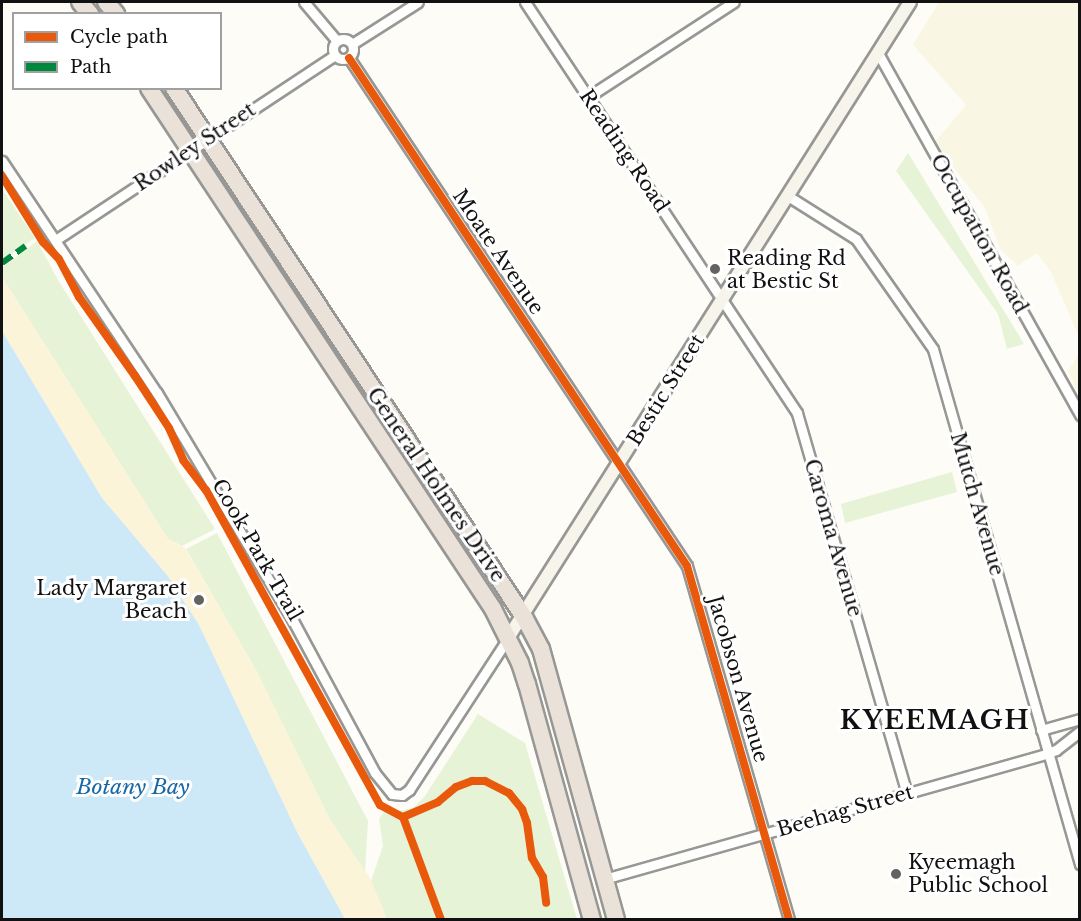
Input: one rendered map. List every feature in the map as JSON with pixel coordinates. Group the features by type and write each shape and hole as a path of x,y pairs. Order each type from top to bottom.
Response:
{"highway":[{"name":"General Holmes Drive","path":"150,90 486,598 508,639 527,684 592,920"},
{"name":"General Holmes Drive","path":"175,90 524,617 541,649 616,920"}],"main road":[{"name":"Bestic Street","path":"508,639 910,2"}],"street":[{"path":"304,2 337,41"},
{"path":"352,44 418,2"},
{"name":"Reading Road","path":"525,2 724,299"},
{"path":"588,97 734,2"},
{"path":"343,39 352,44 353,53 349,58 340,59 335,55 333,48 337,41 343,39"},
{"name":"Occupation Road","path":"878,53 1080,414"},
{"name":"Rowley Street","path":"57,240 335,55"},
{"name":"Moate Avenue","path":"349,58 620,464"},
{"path":"2,161 57,240"},
{"name":"Mutch Avenue","path":"788,196 856,239 933,350 1080,864"},
{"name":"Bestic Street","path":"57,240 157,393 225,504 291,617 375,773 392,794 402,795 409,790 508,639"},
{"name":"Caroma Avenue","path":"724,299 797,413 907,793"},
{"name":"Jacobson Avenue","path":"620,464 690,574 789,920"},
{"path":"1041,730 1080,719"},
{"name":"Beehag Street","path":"604,879 1048,753 1056,750 1080,731"}],"shaded area":[{"path":"939,2 1079,2 1079,337 1051,272 1037,253 1018,266 1000,249 985,208 934,143 966,105 913,45"},
{"path":"1079,353 1079,394 1068,372"}],"green space":[{"path":"908,153 1024,344 1007,349 998,314 896,171"},
{"path":"2,189 35,238 2,260"},
{"path":"37,241 58,280 215,529 182,546 168,539 2,277 2,268"},
{"path":"952,472 957,492 845,523 841,504"},
{"path":"217,533 368,821 365,872 330,820 257,672 186,549"},
{"path":"478,714 525,743 577,919 387,919 371,881 383,846 379,819 387,808 398,811 413,808 425,796"}],"sand":[{"name":"Lady Margaret Beach","path":"2,277 168,539 185,548 257,672 330,820 370,878 387,919 345,919 297,832 199,625 167,575 102,498 2,331"}],"water":[{"name":"Botany Bay","path":"2,331 102,498 167,575 199,625 297,832 345,919 2,919"}],"marked path":[{"path":"2,263 25,246"}],"cycle path":[{"path":"349,58 687,566 789,920"},
{"name":"Cook Park Trail","path":"2,176 43,242 59,259 79,297 169,428 183,460 206,490 380,805 403,817 441,920"},
{"path":"403,817 438,802 456,787 472,781 485,781 509,793 522,809 527,823 532,858 543,877 546,903"}],"place":[{"name":"Reading Rd at Bestic St","path":"715,269"},
{"name":"Lady Margaret Beach","path":"199,600"},
{"name":"Kyeemagh Public School","path":"896,874"}],"district":[{"name":"KYEEMAGH","path":"935,721"}]}
